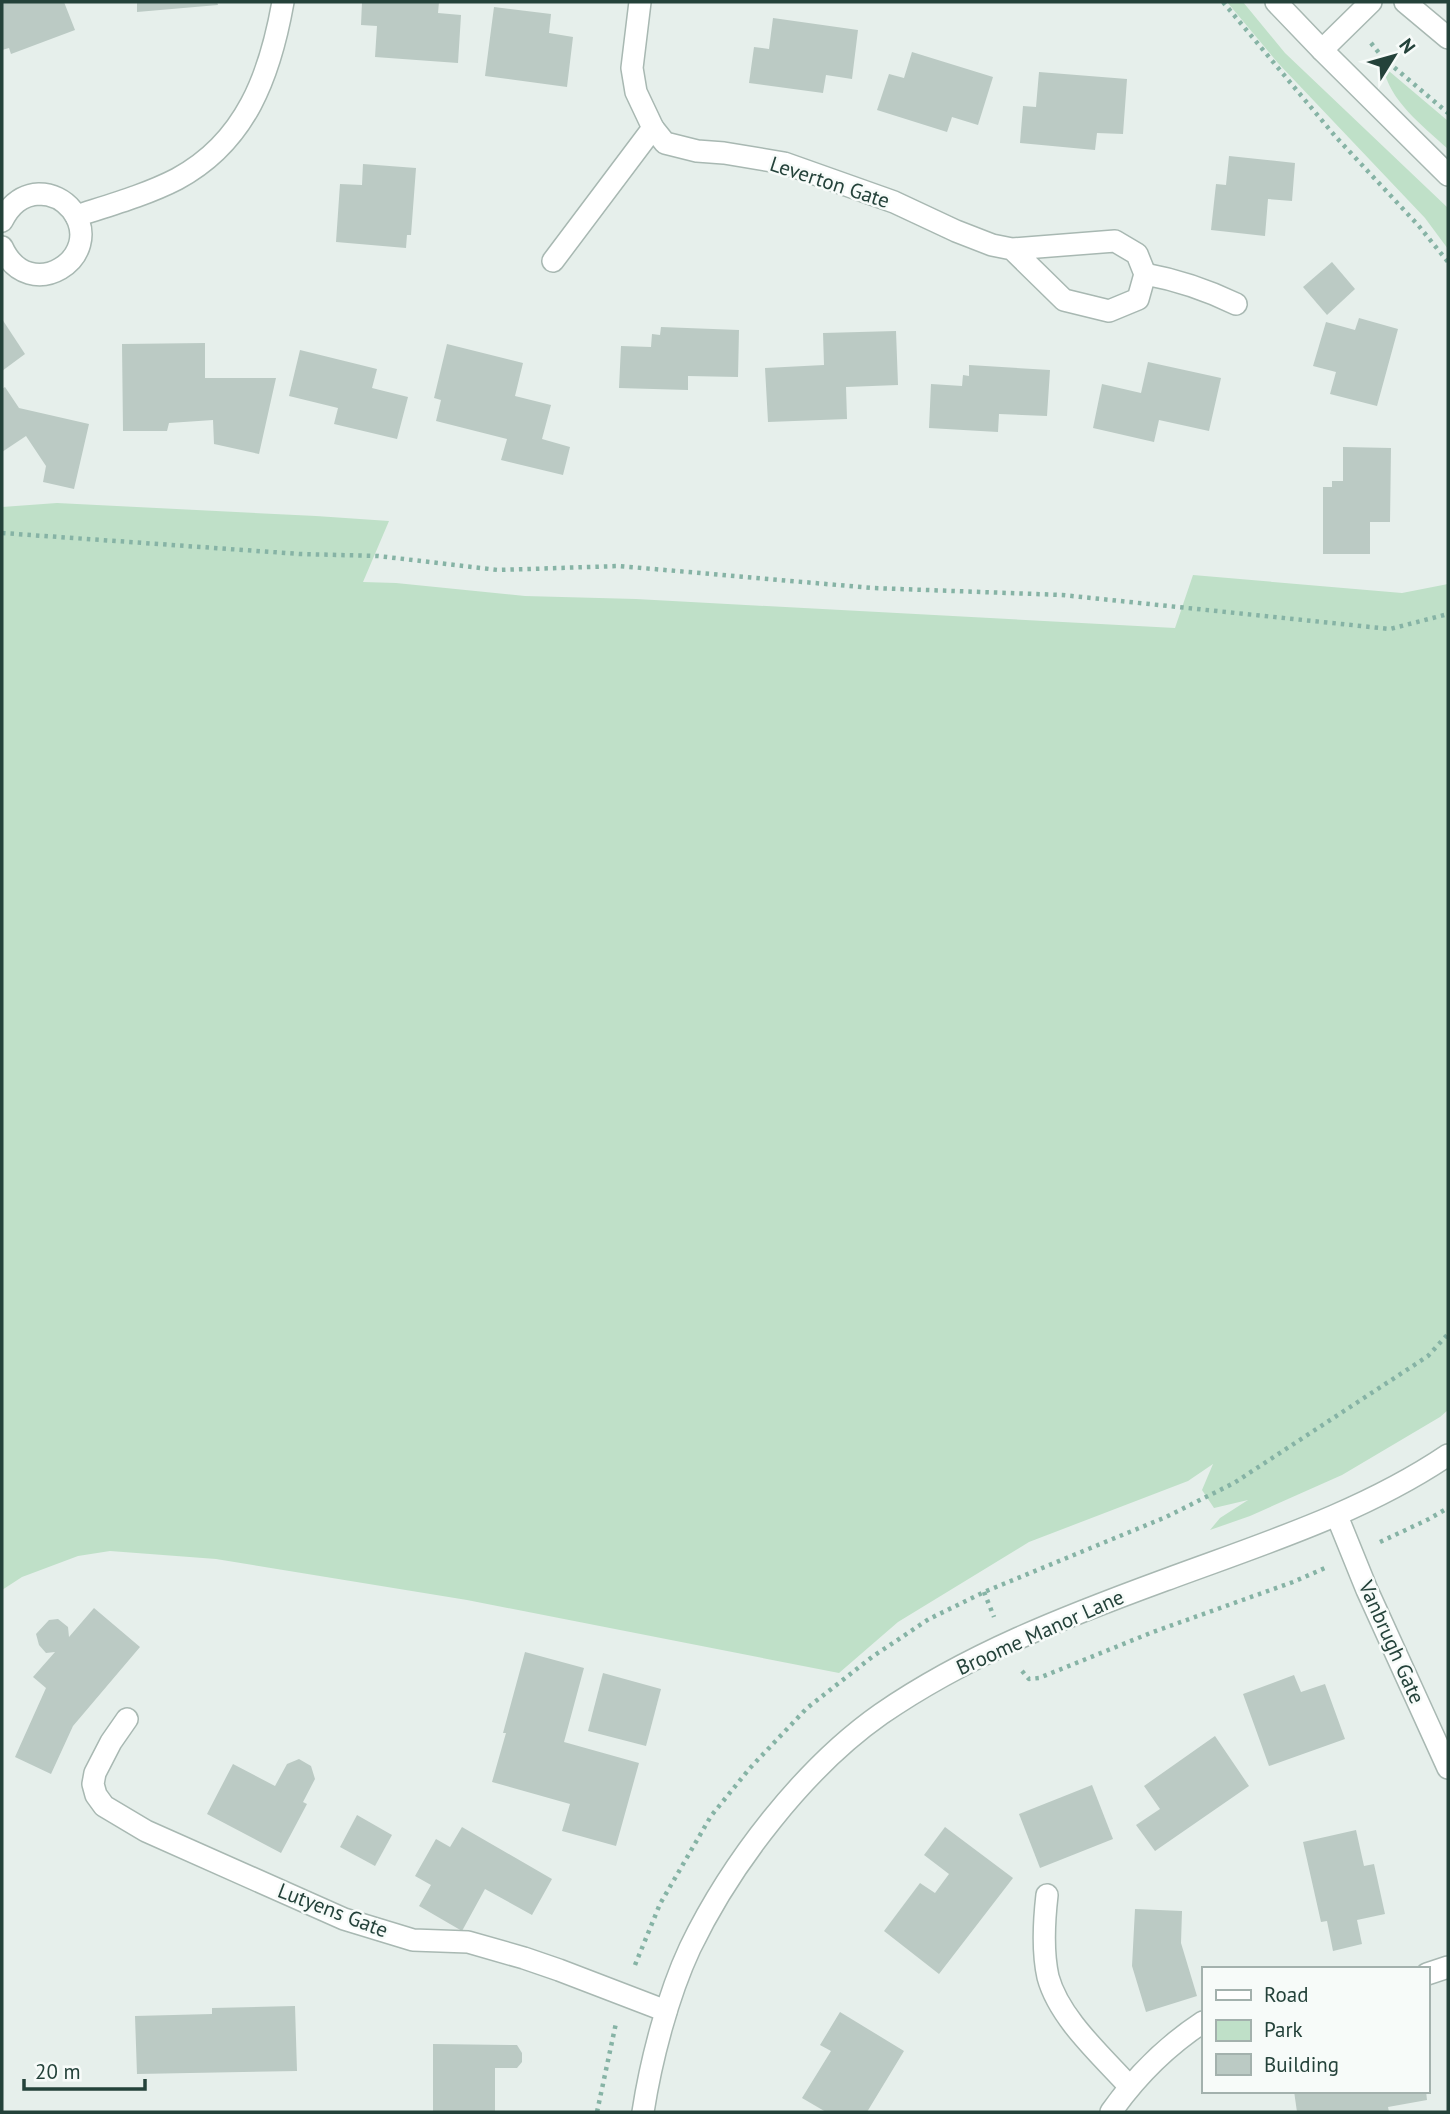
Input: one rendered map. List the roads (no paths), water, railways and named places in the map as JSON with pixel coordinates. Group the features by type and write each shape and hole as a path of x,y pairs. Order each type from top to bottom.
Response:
{"street":[{"path":"76,216 175,180 221,146 243,121 256,97 269,63 283,2"},
{"path":"553,261 653,128 636,92 632,68 640,2"},
{"path":"1276,2 1448,175"},
{"path":"1322,50 1371,2"},
{"path":"1405,2 1448,38"},
{"name":"Leverton Gate","path":"653,128 665,143 697,151 784,163 894,202 956,231 1012,249 1115,241 1137,254 1145,274 1138,299 1109,311 1064,300 1012,249"},
{"path":"2,221 7,210 18,200 43,194 56,197 68,205 80,228 76,254 56,272 44,275 30,274 18,269 8,260 2,247"},
{"path":"1145,274 1171,278 1208,290 1236,304"},
{"name":"Broome Manor Lane","path":"642,2112 666,2011 690,1949 722,1891 753,1845 826,1759 880,1715 937,1679 1004,1643 1108,1601 1337,1516 1389,1490 1448,1455"},
{"name":"Vanbrugh Gate","path":"1337,1516 1367,1590 1448,1768"},
{"name":"Lutyens Gate","path":"127,1719 100,1762 93,1784 96,1795 104,1806 146,1831 344,1919 413,1940 468,1942 559,1970 666,2011"},
{"path":"1047,1895 1043,1927 1048,1976 1056,1998 1077,2029 1129,2087"},
{"path":"1429,1973 1448,1967"},
{"path":"1111,2112 1158,2055 1202,2023"}]}
